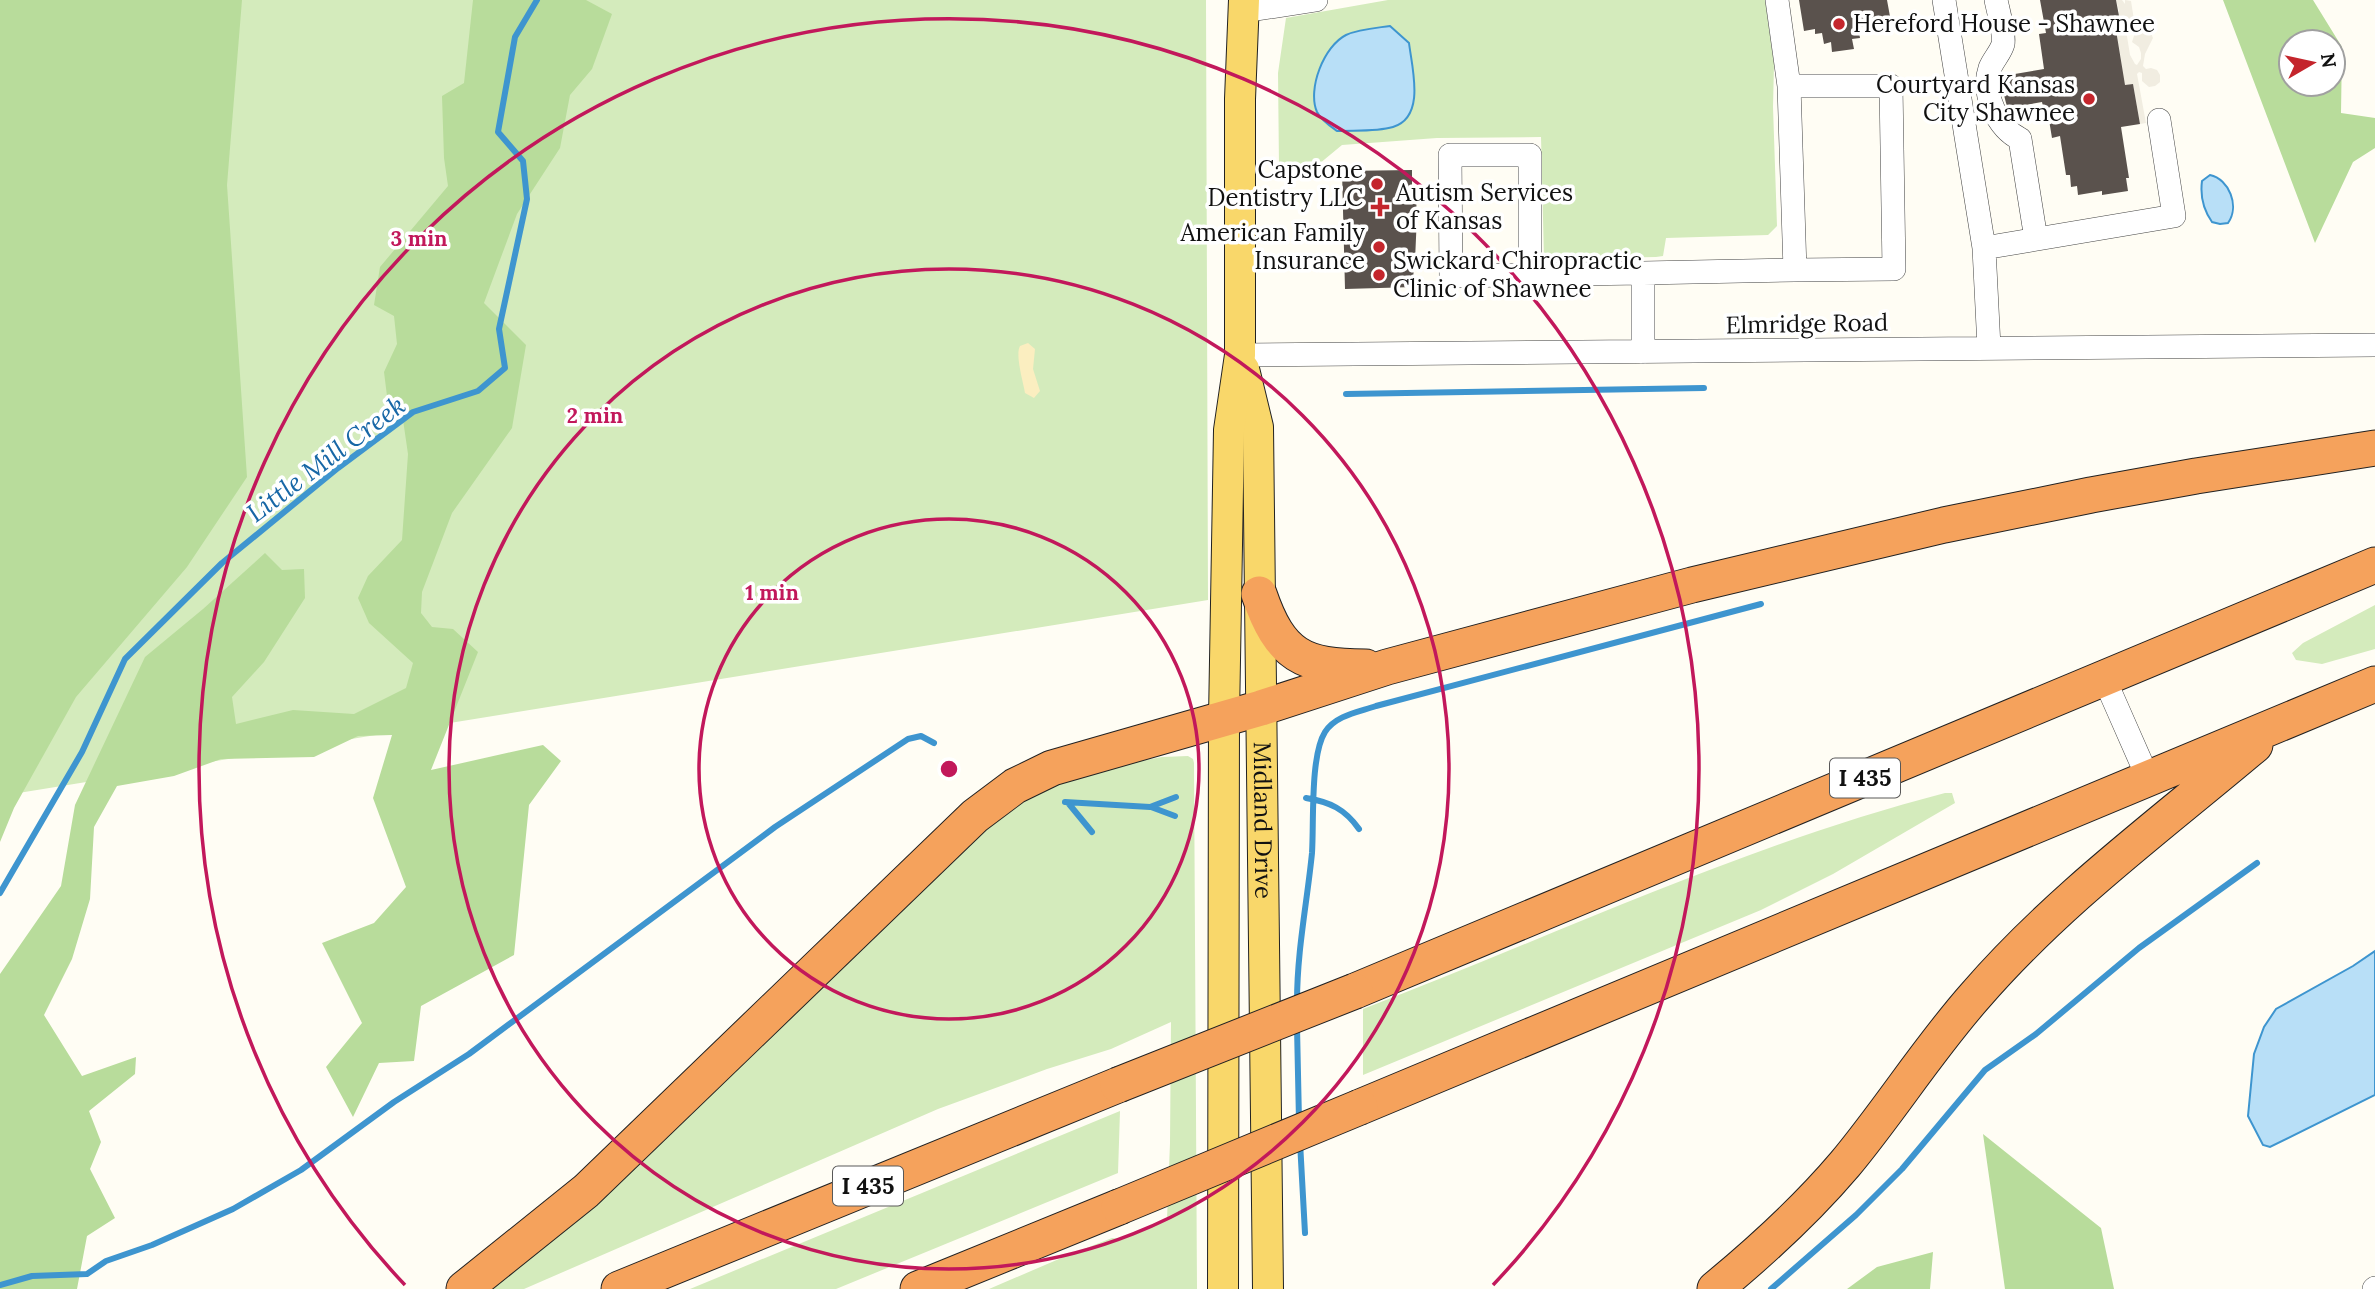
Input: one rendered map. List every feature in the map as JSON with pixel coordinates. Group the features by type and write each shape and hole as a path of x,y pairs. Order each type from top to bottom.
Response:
{"highway":[{"path":"464,1289 586,1191 975,816 1015,786 1052,768 1261,708 1387,667 1692,585 1944,526 2196,476 2375,448"},
{"name":"I 435","path":"619,1289 1355,991 2375,565"},
{"path":"1259,594 1280,639 1306,660 1333,667 1387,667"},
{"path":"918,1289 2375,684"},
{"path":"1715,1289 1767,1245 1845,1164 1973,998 2046,920 2281,723"}],"main road":[{"name":"Midland Drive","path":"1223,1289 1224,718 1228,430 1240,355 1240,99 1244,6"},
{"name":"Midland Drive","path":"1240,355 1258,427 1268,1289"}],"street":[{"path":"1244,6 1316,0"},
{"path":"1777,0 1790,86 1796,270"},
{"path":"1944,0 1984,248 1989,347"},
{"path":"1996,0 2003,43 1989,72 1989,89 1998,120 2011,135 2020,139 2036,239"},
{"path":"1530,274 1530,155 1450,155 1451,276 1894,269 1891,86 1790,86"},
{"path":"1984,248 2174,216 2159,120"},
{"path":"1643,273 1643,352"},
{"name":"Elmridge Road","path":"1240,355 2375,345"},
{"path":"2104,678 2148,778"}],"green space":[{"path":"0,0 1206,0 1208,600 0,796"},
{"path":"0,0 242,0 227,185 247,477 187,567 76,697 14,808 0,842"},
{"path":"473,0 586,0 612,14 592,69 570,95 560,148 517,214 484,303 526,345 512,428 452,513 422,592 421,613 432,627 453,629 478,652 431,770 543,745 561,761 529,805 514,955 421,1006 414,1061 379,1063 353,1117 326,1067 362,1023 322,943 374,923 406,887 373,798 392,735 358,736 314,757 221,759 174,776 117,786 94,827 90,899 72,959 44,1015 82,1076 136,1057 135,1074 89,1111 101,1142 90,1169 115,1218 87,1236 77,1289 0,1289 0,974 61,886 75,805 145,657 265,553 282,570 304,569 305,598 264,662 232,697 236,724 293,710 354,714 406,688 413,663 369,623 358,598 368,576 402,540 408,454 402,413 387,396 384,372 397,344 394,316 374,305 380,267 448,186 444,158 442,96 464,83"},
{"path":"1388,0 1765,0 1774,64 1777,226 1768,235 1666,238 1663,256 1656,257 1544,259 1541,137 1437,138 1342,145 1319,164 1307,168 1279,167 1278,73 1286,18"},
{"path":"2223,0 2313,0 2330,28 2277,28 2277,98 2341,98 2341,113 2375,118 2375,148 2353,162 2315,243"},
{"path":"2375,605 2375,649 2322,664 2296,660 2292,653 2303,643"},
{"path":"1188,756 1194,763 1197,1289 989,1289 1066,1256 1112,1238 1121,1239 1167,1219 1171,1022 1111,1049 938,1109 524,1289 483,1289 996,819 1050,784 1119,765 1162,757"},
{"path":"1952,793 1955,803 1833,874 1761,910 1363,1075 1363,1009 1723,865 1870,814"},
{"path":"1120,1111 1118,1173 836,1289 690,1289"},
{"path":"1983,1134 2101,1228 2114,1289 2005,1289"},
{"path":"1933,1252 1930,1289 1847,1289 1877,1267"}],"sand":[{"path":"1028,343 1035,349 1033,369 1040,391 1034,398 1025,393 1019,362 1020,346"}],"shaded area":[{"path":"2116,0 2122,0 2125,4 2125,0 2131,1 2134,20 2150,31 2153,38 2145,54 2143,66 2157,70 2160,82 2149,87 2142,81 2142,73 2137,74 2146,123 2140,124 2133,84 2122,86 2115,24 2119,11","holes":["2126,19 2136,30 2132,42 2139,47 2141,53 2137,65 2130,55"]}],"water":[{"path":"1390,26 1409,43 1414,78 1410,113 1403,122 1386,129 1337,131 1321,118 1314,103 1316,80 1325,58 1331,48 1346,35"},
{"path":"2210,175 2223,182 2231,194 2233,209 2228,223 2212,222 2204,207 2202,181"},
{"path":"2375,951 2375,1095 2270,1147 2263,1145 2248,1116 2254,1054 2264,1027 2276,1009"}],"building":[{"name":"Hereford House - Shawnee","path":"1799,0 1887,0 1891,22 1858,27 1860,38 1852,39 1854,49 1832,52 1831,42 1824,44 1822,33 1815,34 1815,29 1804,31"},
{"name":"Courtyard Kansas City Shawnee","path":"2040,0 2116,0 2119,16 2115,24 2125,85 2133,84 2140,124 2121,127 2129,178 2126,178 2128,191 2078,195 2077,186 2071,187 2070,175 2066,175 2060,136 2052,138 2042,102 2008,108 2002,87 2003,76 2044,69 2039,34 2046,33"},
{"path":"1412,170 1412,198 1416,198 1417,215 1414,287 1345,289 1342,171"}],"waterway":[{"name":"Little Mill Creek","path":"0,893 82,752 125,659 222,563 338,468 413,412 478,391 505,368 499,329 527,199 523,161 498,132 515,37 537,0"},
{"path":"1346,394 1704,388"},
{"path":"1297,1002 1300,946 1312,853 1315,773 1320,743 1330,726 1348,715 1376,706 1761,604"},
{"path":"0,1285 32,1276 87,1274 106,1261 152,1245 233,1209 301,1170 394,1102 469,1054 775,827 908,739 921,736 934,743"},
{"path":"1065,802 1150,807 1176,797"},
{"path":"1306,798 1336,808 1348,816 1359,829"},
{"path":"1069,804 1092,832"},
{"path":"1151,807 1175,816"},
{"path":"1771,1289 1856,1215 1902,1169 1985,1070 2036,1034 2139,948 2257,863"},
{"path":"1297,1027 1299,1121"},
{"path":"1300,1142 1305,1233"}],"place":[{"name":"Hereford House - Shawnee","path":"1839,24"},
{"name":"Courtyard Kansas City Shawnee","path":"2089,99"},
{"name":"Capstone Dentistry LLC","path":"1377,184"},
{"name":"Autism Services of Kansas","path":"1380,207"},
{"name":"American Family Insurance","path":"1379,247"},
{"name":"Swickard Chiropractic Clinic of Shawnee","path":"1379,275"}]}
